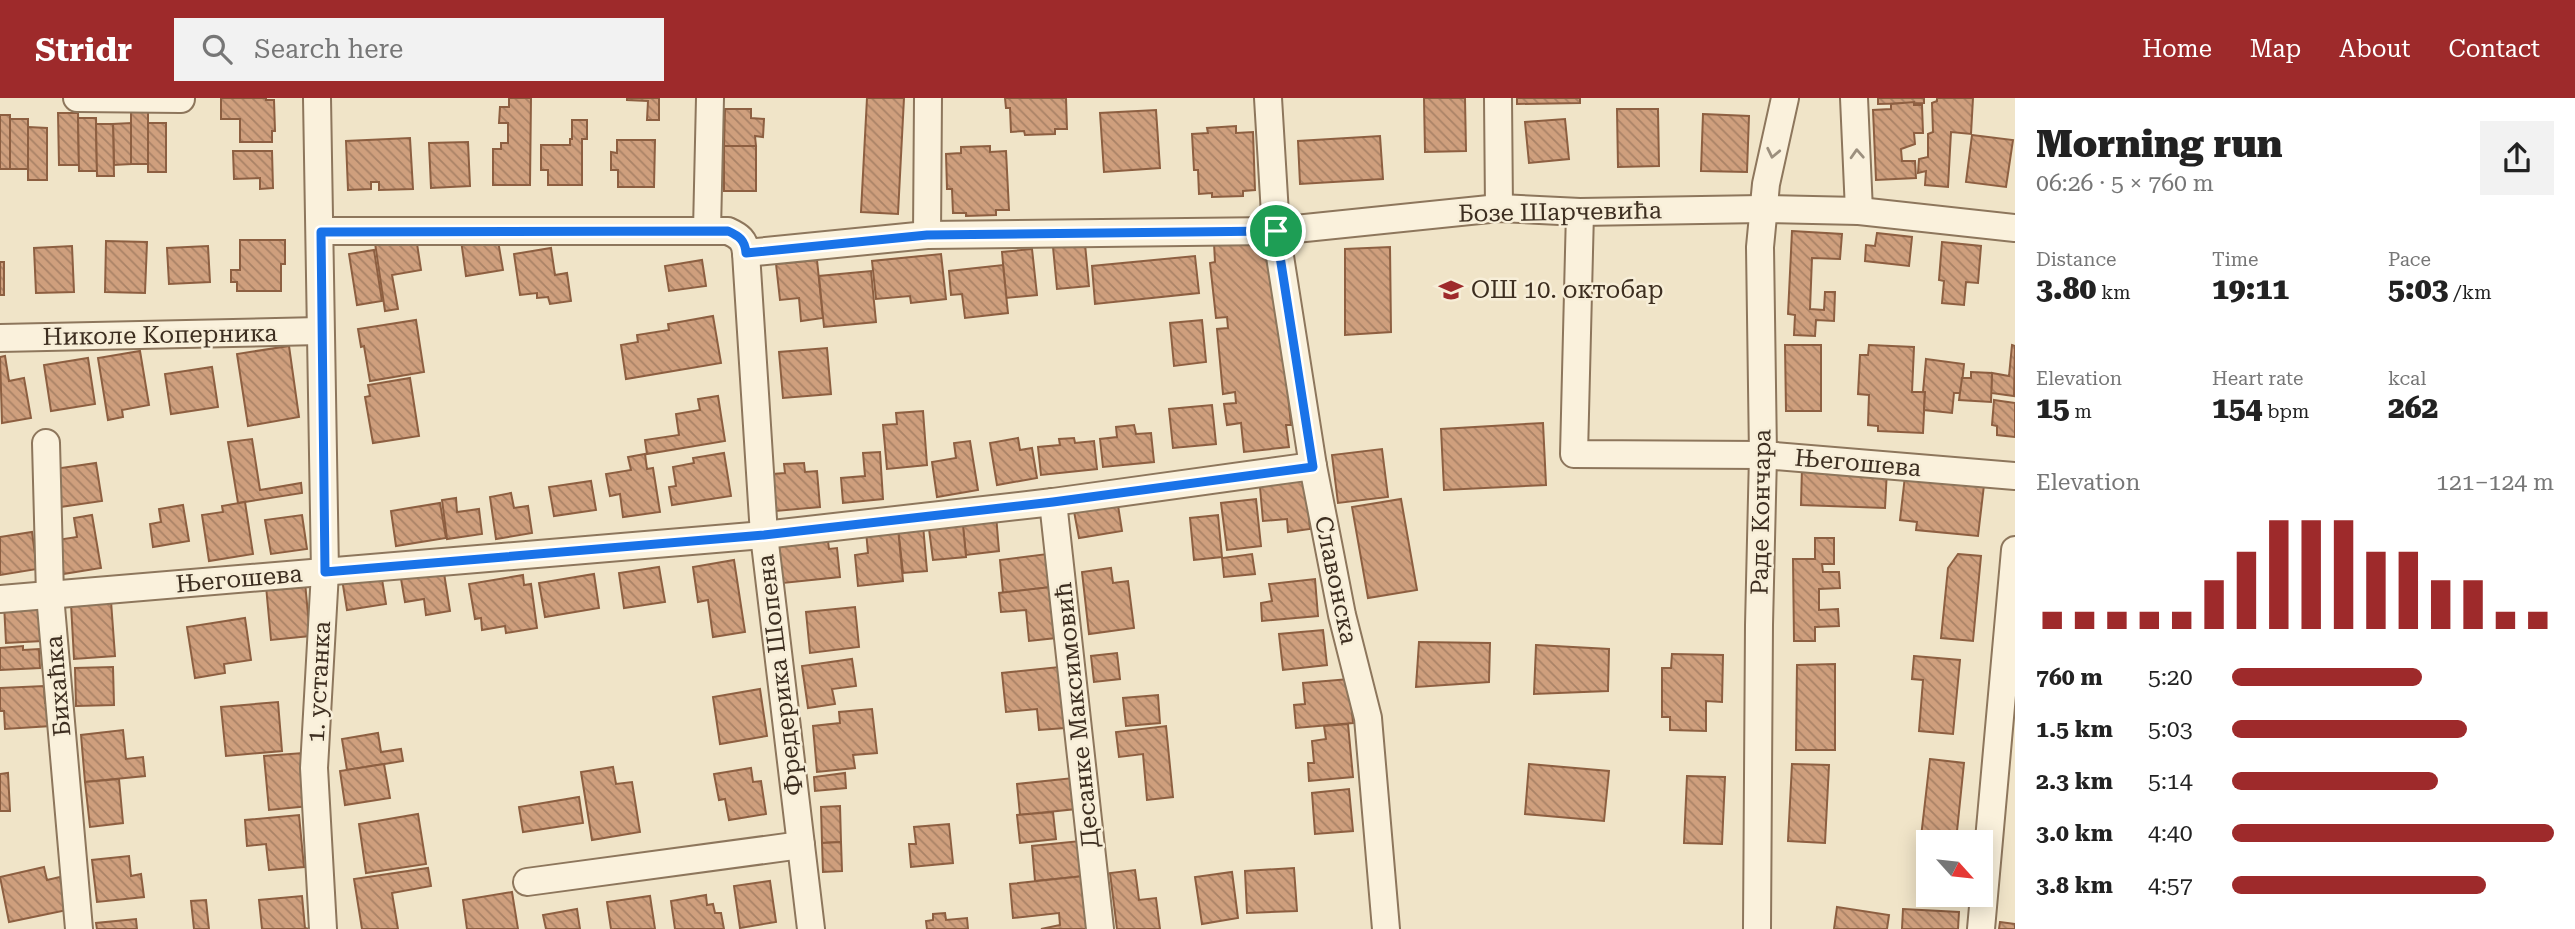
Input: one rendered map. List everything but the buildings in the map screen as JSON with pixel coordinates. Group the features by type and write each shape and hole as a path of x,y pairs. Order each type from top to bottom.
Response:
{"street":[{"path":"77,98 181,99"},
{"name":"1. устанка","path":"317,98 325,572 314,768 323,929"},
{"path":"707,230 710,98"},
{"path":"927,235 928,98"},
{"name":"Славонска","path":"1268,98 1276,231 1313,467 1342,615 1368,718 1386,929"},
{"path":"1498,98 1499,208"},
{"name":"Раде Кончара","path":"1757,929 1763,455 1760,247 1762,209 1785,98"},
{"path":"1854,98 1859,211"},
{"name":"Бозе Шарчевића","path":"746,253 927,235 1276,231 1499,208 1580,212 1762,209 1859,211 2015,228"},
{"name":"Његошева","path":"1580,212 1574,454 1763,455 2015,476"},
{"path":"321,232 728,231 740,236 746,246 746,253"},
{"name":"Фредерика Шопена","path":"746,253 764,535 811,929"},
{"name":"Николе Коперника","path":"0,338 320,331"},
{"name":"Бихаћка","path":"46,443 50,595 79,929"},
{"name":"Његошева","path":"0,599 764,535 1053,502 1313,467"},
{"name":"Десанке Максимовић","path":"1053,502 1100,929"},
{"path":"1981,929 2015,550"},
{"path":"527,882 801,845"}],"place":[{"name":"ОШ 10. октобар","path":"1451,290"}],"route":[{"path":"728,231 740,236 746,246 746,253 927,235 1276,231 1313,467 1053,502 764,535 325,572 320,331 321,232 728,231"}]}
